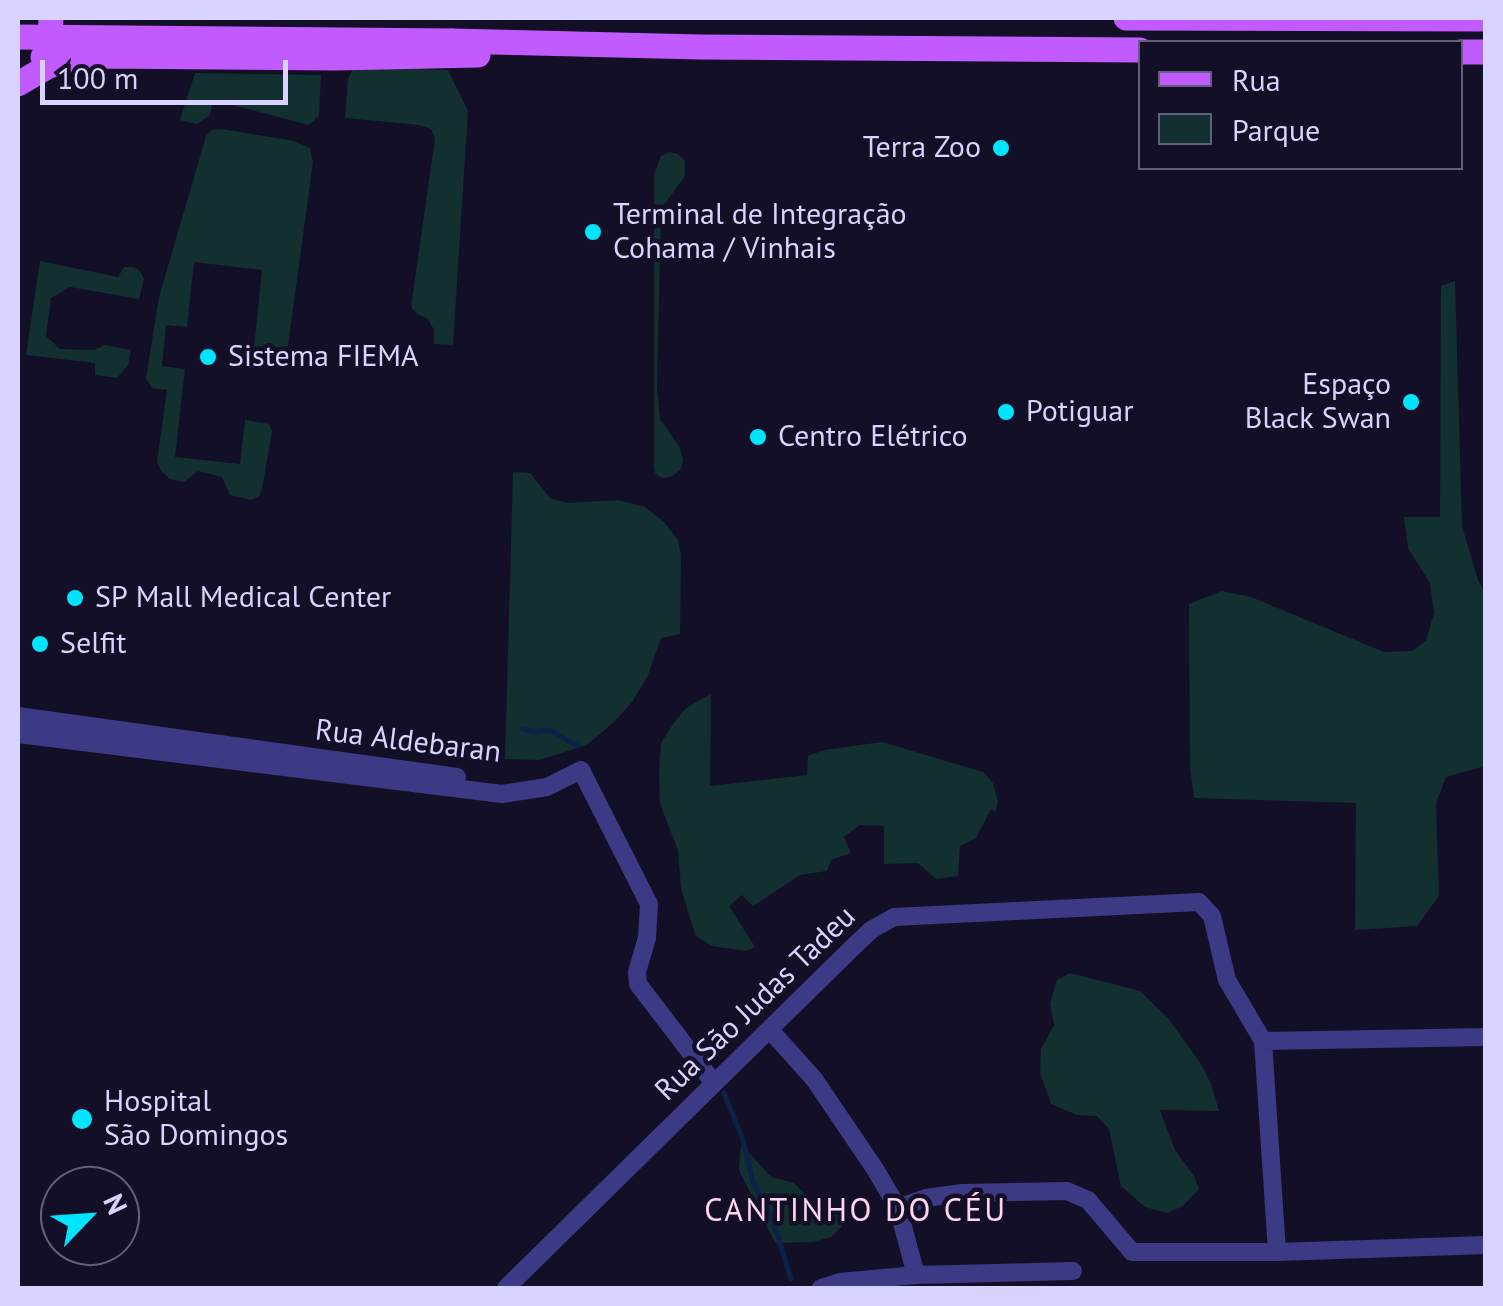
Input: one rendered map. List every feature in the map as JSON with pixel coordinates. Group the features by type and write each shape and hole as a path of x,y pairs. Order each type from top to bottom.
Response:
{"main road":[{"path":"21,84 42,61 50,42 51,18"},
{"path":"1126,18 1486,19"},
{"path":"18,37 1138,50"},
{"path":"21,84 72,59 104,56 439,57 597,44"}],"street":[{"name":"Rua Aldebaran","path":"18,716 501,783 535,781 581,770"},
{"name":"Rua Aldebaran","path":"18,734 502,794 547,787 581,770"},
{"path":"581,770 649,904 647,938 636,972 638,984 713,1082"},
{"name":"Rua São Judas Tadeu","path":"506,1288 860,940 894,917 1199,902 1212,916 1227,980 1263,1041"},
{"path":"770,1030 814,1079 898,1208 916,1275"},
{"path":"1277,1252 1263,1041 1486,1037"},
{"path":"898,1208 926,1198 962,1193 1068,1191 1088,1200 1132,1252 1486,1245"},
{"path":"821,1288 840,1282 916,1275 1074,1272"}],"green space":[{"path":"354,67 448,70 468,111 453,345 434,344 434,330 428,319 411,307 435,138 431,129 419,125 345,118 348,79"},
{"path":"195,73 321,75 319,116 309,125 213,100 210,115 197,124 180,120"},
{"path":"221,129 294,141 310,148 313,162 287,353 254,348 262,270 194,262 187,327 166,325 162,366 185,369 175,457 240,464 245,420 269,424 272,431 262,489 251,500 230,495 222,477 198,471 184,482 170,479 161,471 157,462 167,390 152,388 146,378 159,297 206,136"},
{"path":"670,152 685,161 685,176 661,209 657,387 660,419 679,446 683,459 681,469 662,478 654,467 654,174 661,156"},
{"path":"40,261 118,277 124,267 140,271 144,279 139,299 70,287 51,298 46,336 60,349 94,350 105,345 131,350 128,365 117,378 95,375 95,363 26,355"},
{"path":"1455,281 1462,526 1485,593 1485,766 1446,777 1436,803 1439,896 1417,926 1355,930 1356,803 1194,798 1190,766 1189,604 1222,591 1251,597 1384,652 1412,651 1426,641 1434,613 1430,583 1408,548 1404,517 1440,517 1441,286"},
{"path":"513,472 530,473 550,498 567,503 618,500 645,507 678,540 681,555 680,634 661,638 648,675 615,721 587,745 539,760 505,759"},
{"path":"711,694 710,786 807,775 808,756 882,742 983,772 993,783 998,802 995,813 991,809 976,838 960,846 958,876 936,879 918,863 884,864 884,826 860,825 844,837 851,853 831,860 827,871 800,875 753,906 742,895 729,906 755,947 746,951 712,946 696,936 688,912 681,888 678,850 660,804 659,771 661,743 673,724 686,708"},
{"path":"1070,973 1140,991 1168,1018 1211,1084 1219,1111 1160,1110 1175,1150 1199,1189 1183,1206 1167,1213 1145,1207 1121,1186 1109,1129 1097,1116 1077,1115 1051,1104 1040,1073 1041,1049 1054,1025 1050,1003 1057,980"},
{"path":"741,1144 771,1177 794,1183 810,1199 836,1212 842,1226 831,1237 813,1242 775,1243 739,1170"}],"waterway":[{"path":"523,729 549,730 578,746"},
{"path":"724,1093 742,1137 753,1182 772,1217 791,1279"}],"place":[{"name":"Terra Zoo","path":"1001,148"},
{"name":"Terminal de Integração Cohama / Vinhais","path":"593,232"},
{"name":"Sistema FIEMA","path":"208,357"},
{"name":"Espaço Black Swan","path":"1411,402"},
{"name":"Potiguar","path":"1006,412"},
{"name":"Centro Elétrico","path":"758,437"},
{"name":"SP Mall Medical Center","path":"75,598"},
{"name":"Selfit","path":"40,644"},
{"name":"Hospital São Domingos","path":"82,1119"}],"district":[{"name":"CANTINHO DO CÉU","path":"856,1212"}]}
